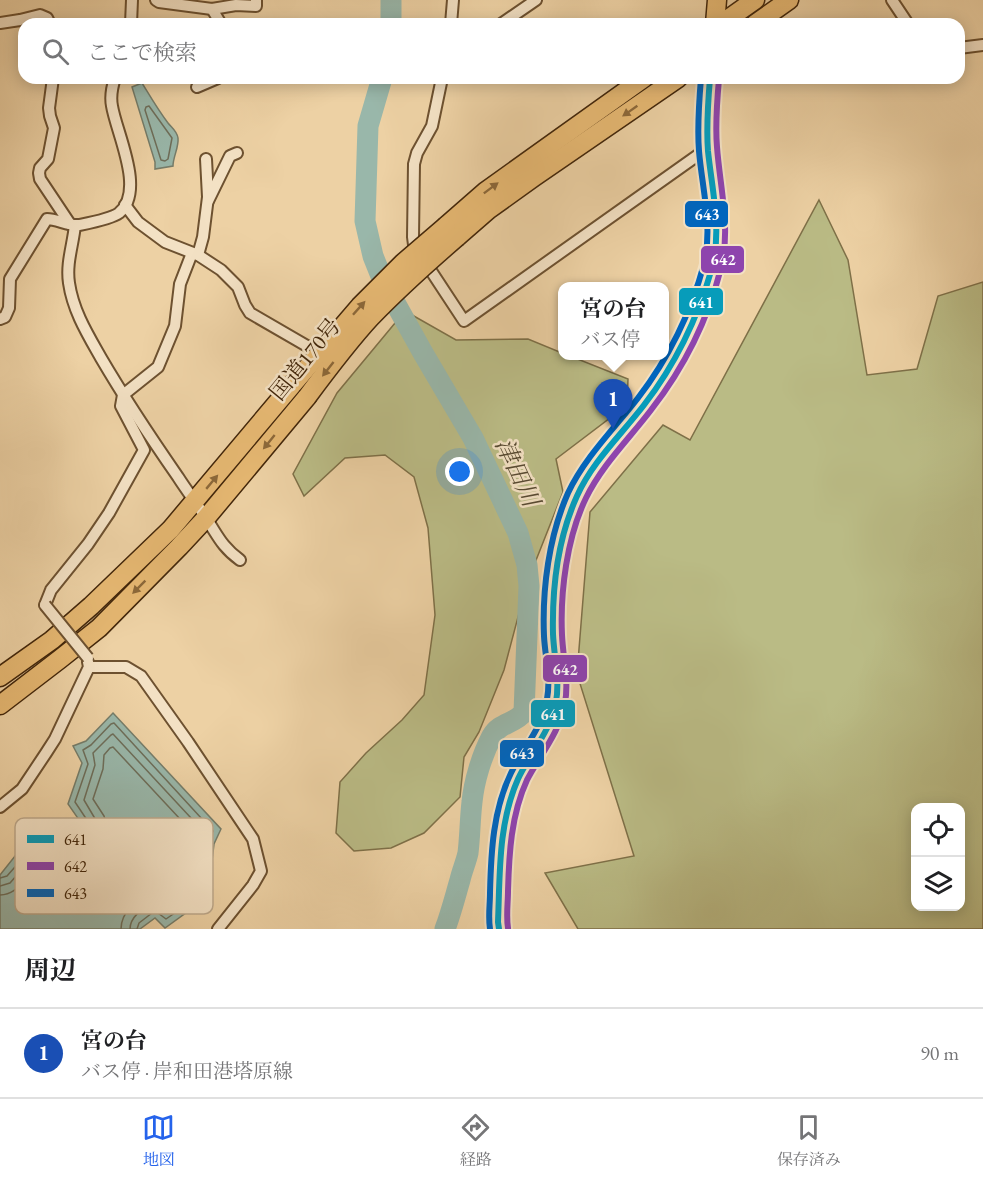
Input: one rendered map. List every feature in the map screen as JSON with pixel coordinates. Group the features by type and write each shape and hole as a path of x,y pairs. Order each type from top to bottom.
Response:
{"main road":[{"path":"716,18 717,0"},
{"path":"730,18 756,0"},
{"path":"764,18 789,0"},
{"name":"国道170号","path":"0,705 99,628 206,518 307,397 340,353 370,318 413,276 486,191 636,84"},
{"name":"国道170号","path":"0,678 52,640 171,529 360,306 403,263 488,210 669,84"},
{"path":"499,929 500,869 506,819 517,780 548,726 556,699 554,610 561,548 569,516 578,494 597,465 645,404 667,371 692,322 714,260 717,218 708,148 710,84"}],"street":[{"path":"131,18 132,0"},
{"path":"156,0 212,9 236,5 256,6 256,0"},
{"path":"452,18 453,0"},
{"path":"510,18 536,0"},
{"path":"892,0 904,18"},
{"path":"212,9 217,18"},
{"path":"28,18 40,15 47,18"},
{"path":"0,23 18,20"},
{"path":"965,47 983,45"},
{"path":"52,84 49,108 54,128 48,159 40,168 39,173 40,178 73,224 73,245 68,270 74,304 83,326 123,395 219,540 240,560"},
{"path":"0,320 5,317 9,308 10,279 47,219 73,224 103,219 119,213 125,205 129,195 128,160 111,105 113,84"},
{"path":"197,87 204,84"},
{"path":"441,84 432,126 417,153 414,164 413,237 414,245 464,321 708,148"},
{"path":"207,204 230,156 237,153"},
{"path":"206,159 208,197 203,237 180,284 175,326 158,367 123,395 121,406 144,450 109,513 88,544 51,590 45,605 88,663 126,667 141,676 253,839 261,871 253,885 218,929"},
{"path":"125,205 138,222 165,242 195,254 221,270 238,287 250,313 307,346"},
{"path":"0,807 22,789 55,739 88,663"}],"green space":[{"path":"819,200 848,260 867,375 917,369 938,296 983,282 983,929 578,929 545,873 634,856 577,674 590,512 663,425 690,440"},
{"path":"405,311 456,340 528,339 558,351 558,360 580,360 628,379 627,405 556,459 563,492 527,583 504,670 479,732 464,757 460,797 424,833 391,848 354,851 336,833 340,782 424,695 435,615 428,528 414,477 385,455 345,458 304,496 293,474 337,393"}],"water":[{"path":"143,84 175,131 178,145 173,166 155,169 155,162 132,87"},
{"path":"113,713 211,818 78,818 68,804 82,763 73,746 86,741"},
{"path":"213,820 221,829 213,852"},
{"path":"15,856 15,914 184,914 165,928 155,918 140,929 0,929 0,875"}],"waterway":[{"name":"津田川","path":"391,0 391,18"},
{"name":"津田川","path":"380,84 368,126 365,221 373,256 383,281 473,438 518,533 527,565 529,586 524,712 495,731 488,743 473,794 468,853 445,929"}],"transit line":[{"name":"643","path":"669,351 699,282 706,250 706,207 698,142 701,84"},
{"name":"641","path":"499,929 503,831 511,796 523,769 550,723 556,702 554,599 561,546 570,512 591,472 666,374 693,322 712,268 716,224 707,142 710,84"},
{"name":"642","path":"508,928 510,849 517,807 527,780 559,724 565,703 562,601 566,565 579,513 600,474 674,378 702,325 721,268 725,223 716,138 719,84"},
{"name":"643","path":"490,929 492,847 500,802 511,773 541,719 547,699 544,600 548,563 561,510 583,467 638,398 663,360"}],"place":[{"name":"宮の台","path":"613,429"}]}
